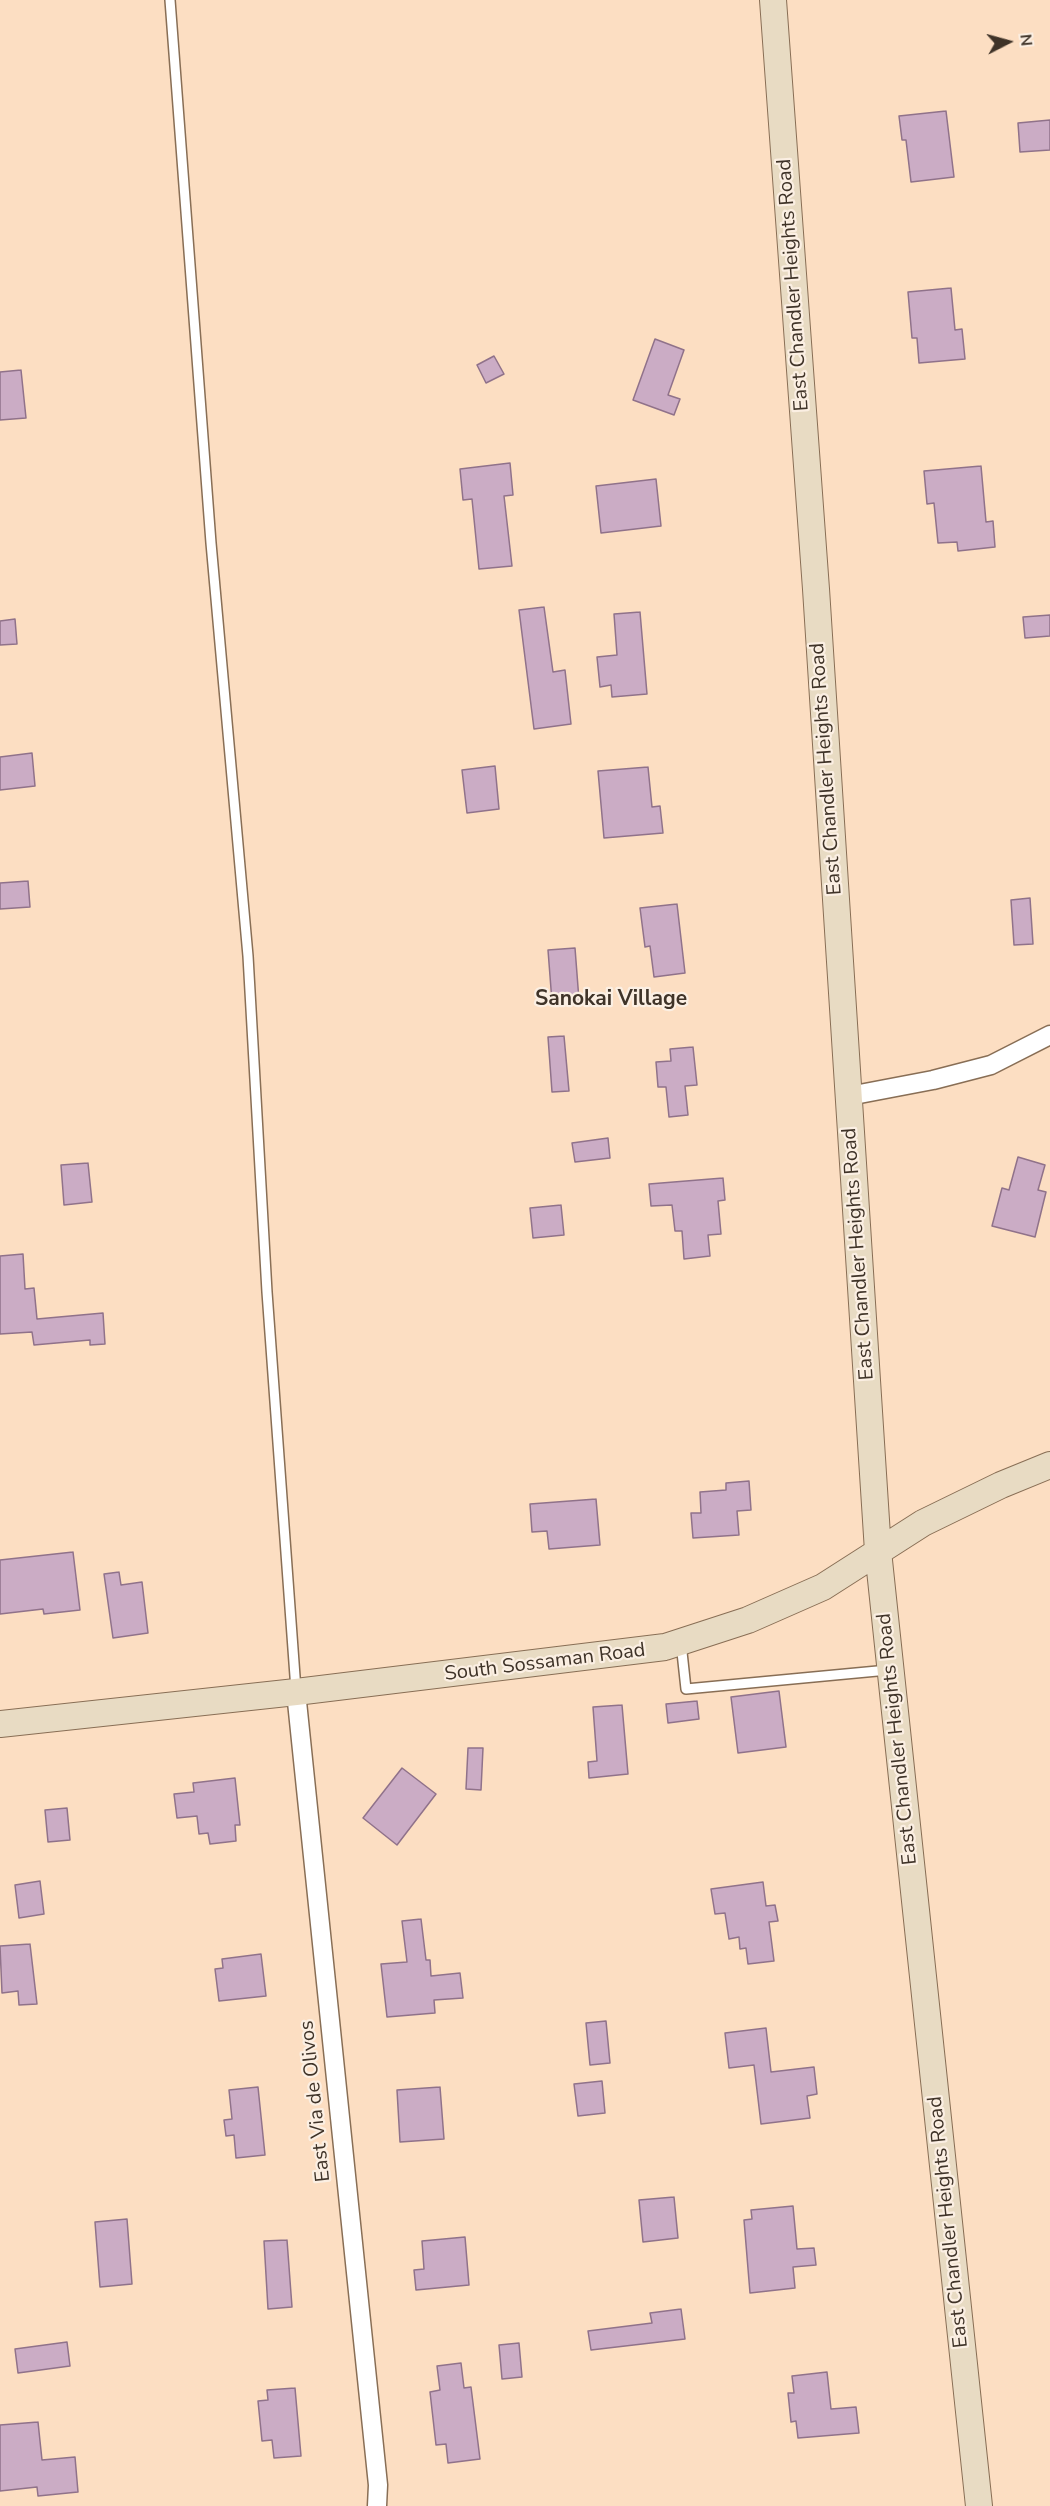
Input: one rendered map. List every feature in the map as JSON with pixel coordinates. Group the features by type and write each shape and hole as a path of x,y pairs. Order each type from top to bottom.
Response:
{"main road":[{"name":"East Chandler Heights Road","path":"773,0 812,536 878,1551 979,2506"},
{"name":"South Sossaman Road","path":"0,1724 644,1652 681,1643 748,1620 823,1587 923,1523 1001,1485 1050,1465"}],"street":[{"path":"849,1096 933,1080 991,1065 1050,1035"},
{"name":"East Via de Olivos","path":"296,1692 378,2485 377,2506"}],"lane":[{"path":"170,0 211,543 248,956 267,1292 296,1692"},
{"path":"681,1643 686,1689 891,1670"}],"building":[{"path":"946,111 954,177 911,182 906,140 902,140 899,116"},
{"path":"1050,120 1050,150 1020,152 1018,123"},
{"path":"951,288 955,330 962,329 965,359 919,363 917,338 912,338 908,292"},
{"path":"655,339 684,350 668,395 680,399 674,415 633,400"},
{"path":"494,356 504,374 486,383 477,365"},
{"path":"21,370 26,418 0,420 0,372"},
{"path":"510,463 513,495 504,496 512,566 479,569 472,499 463,500 460,469"},
{"path":"981,466 986,522 993,521 995,547 958,551 957,542 938,543 934,503 927,504 924,471"},
{"path":"656,479 661,526 601,533 596,486"},
{"path":"544,607 553,672 565,670 571,724 534,729 519,610"},
{"path":"640,612 647,694 612,697 611,685 600,687 597,657 617,655 614,614"},
{"path":"1050,615 1050,636 1025,638 1023,617"},
{"path":"15,619 17,644 0,645 0,621"},
{"path":"32,753 35,786 0,790 0,757"},
{"path":"495,766 499,809 467,813 462,770"},
{"path":"648,767 652,807 660,806 663,833 604,838 598,771"},
{"path":"28,881 30,907 0,909 0,883"},
{"path":"1030,898 1033,944 1014,945 1011,900"},
{"path":"677,904 685,973 654,977 650,946 645,947 640,908"},
{"path":"575,948 579,1000 552,1002 548,950"},
{"path":"564,1036 569,1091 552,1092 548,1037"},
{"path":"693,1047 697,1085 685,1086 688,1115 669,1117 666,1087 658,1087 656,1062 671,1061 670,1049"},
{"path":"608,1138 610,1158 575,1162 572,1143"},
{"path":"1018,1157 1045,1165 1038,1190 1046,1192 1035,1237 992,1226 1002,1188 1009,1190"},
{"path":"88,1163 92,1202 64,1205 61,1165"},
{"path":"723,1178 725,1200 718,1201 721,1234 708,1235 710,1256 684,1259 682,1231 675,1231 672,1205 651,1206 649,1184"},
{"path":"561,1205 564,1235 533,1238 530,1208"},
{"path":"23,1254 25,1289 34,1288 37,1319 103,1313 105,1344 90,1345 90,1340 34,1345 32,1332 0,1334 0,1256"},
{"path":"749,1481 751,1510 737,1511 739,1535 693,1538 691,1513 701,1513 700,1492 726,1490 726,1483"},
{"path":"596,1499 600,1545 549,1549 547,1531 532,1532 530,1504"},
{"path":"73,1552 80,1610 44,1614 43,1609 0,1614 0,1560"},
{"path":"119,1572 121,1585 142,1582 148,1633 113,1638 104,1574"},
{"path":"779,1691 786,1747 738,1753 731,1697"},
{"path":"697,1701 699,1719 668,1723 666,1704"},
{"path":"622,1705 628,1774 589,1778 588,1762 597,1761 593,1707"},
{"path":"468,1748 483,1748 481,1790 466,1789"},
{"path":"402,1768 436,1794 397,1845 363,1818"},
{"path":"235,1778 240,1825 235,1825 236,1841 210,1844 208,1833 199,1834 197,1816 177,1818 174,1794 194,1792 193,1783"},
{"path":"67,1808 70,1840 48,1842 45,1810"},
{"path":"40,1881 44,1914 19,1918 15,1885"},
{"path":"763,1882 766,1906 775,1905 778,1921 769,1922 774,1961 748,1964 746,1948 740,1949 739,1937 729,1939 725,1913 715,1914 711,1889"},
{"path":"421,1919 426,1960 430,1960 431,1976 460,1973 463,1998 434,2000 435,2013 387,2017 381,1964 407,1962 402,1921"},
{"path":"30,1944 37,2004 19,2005 18,1991 2,1993 0,1946"},
{"path":"261,1954 266,1996 219,2001 215,1969 223,1968 222,1959"},
{"path":"606,2021 610,2063 590,2065 586,2023"},
{"path":"766,2028 771,2072 814,2067 817,2094 807,2096 810,2118 761,2124 754,2065 729,2068 725,2033"},
{"path":"602,2081 605,2113 578,2116 574,2084"},
{"path":"258,2087 265,2155 236,2158 234,2135 226,2136 224,2120 232,2119 229,2090"},
{"path":"440,2087 444,2139 400,2142 397,2090"},
{"path":"674,2197 678,2238 643,2242 639,2200"},
{"path":"793,2206 797,2249 814,2248 816,2265 793,2267 795,2288 750,2293 744,2220 752,2219 751,2210"},
{"path":"127,2219 132,2284 100,2287 95,2222"},
{"path":"465,2237 469,2285 416,2290 414,2270 424,2269 422,2241"},
{"path":"287,2240 292,2307 268,2309 264,2241"},
{"path":"681,2309 685,2339 591,2350 588,2331 652,2323 650,2313"},
{"path":"67,2342 70,2366 18,2373 15,2349"},
{"path":"519,2343 522,2377 502,2379 499,2345"},
{"path":"461,2363 464,2388 471,2387 480,2459 448,2463 446,2444 436,2445 430,2392 440,2390 437,2366"},
{"path":"827,2372 831,2409 856,2407 859,2433 798,2438 796,2421 791,2422 788,2393 794,2393 792,2376"},
{"path":"295,2388 301,2456 274,2458 272,2440 262,2441 258,2401 268,2400 267,2390"},
{"path":"38,2422 42,2460 75,2457 78,2492 38,2496 37,2487 0,2491 0,2425"}],"district":[{"name":"Sanokai Village","path":"611,1000"}]}
